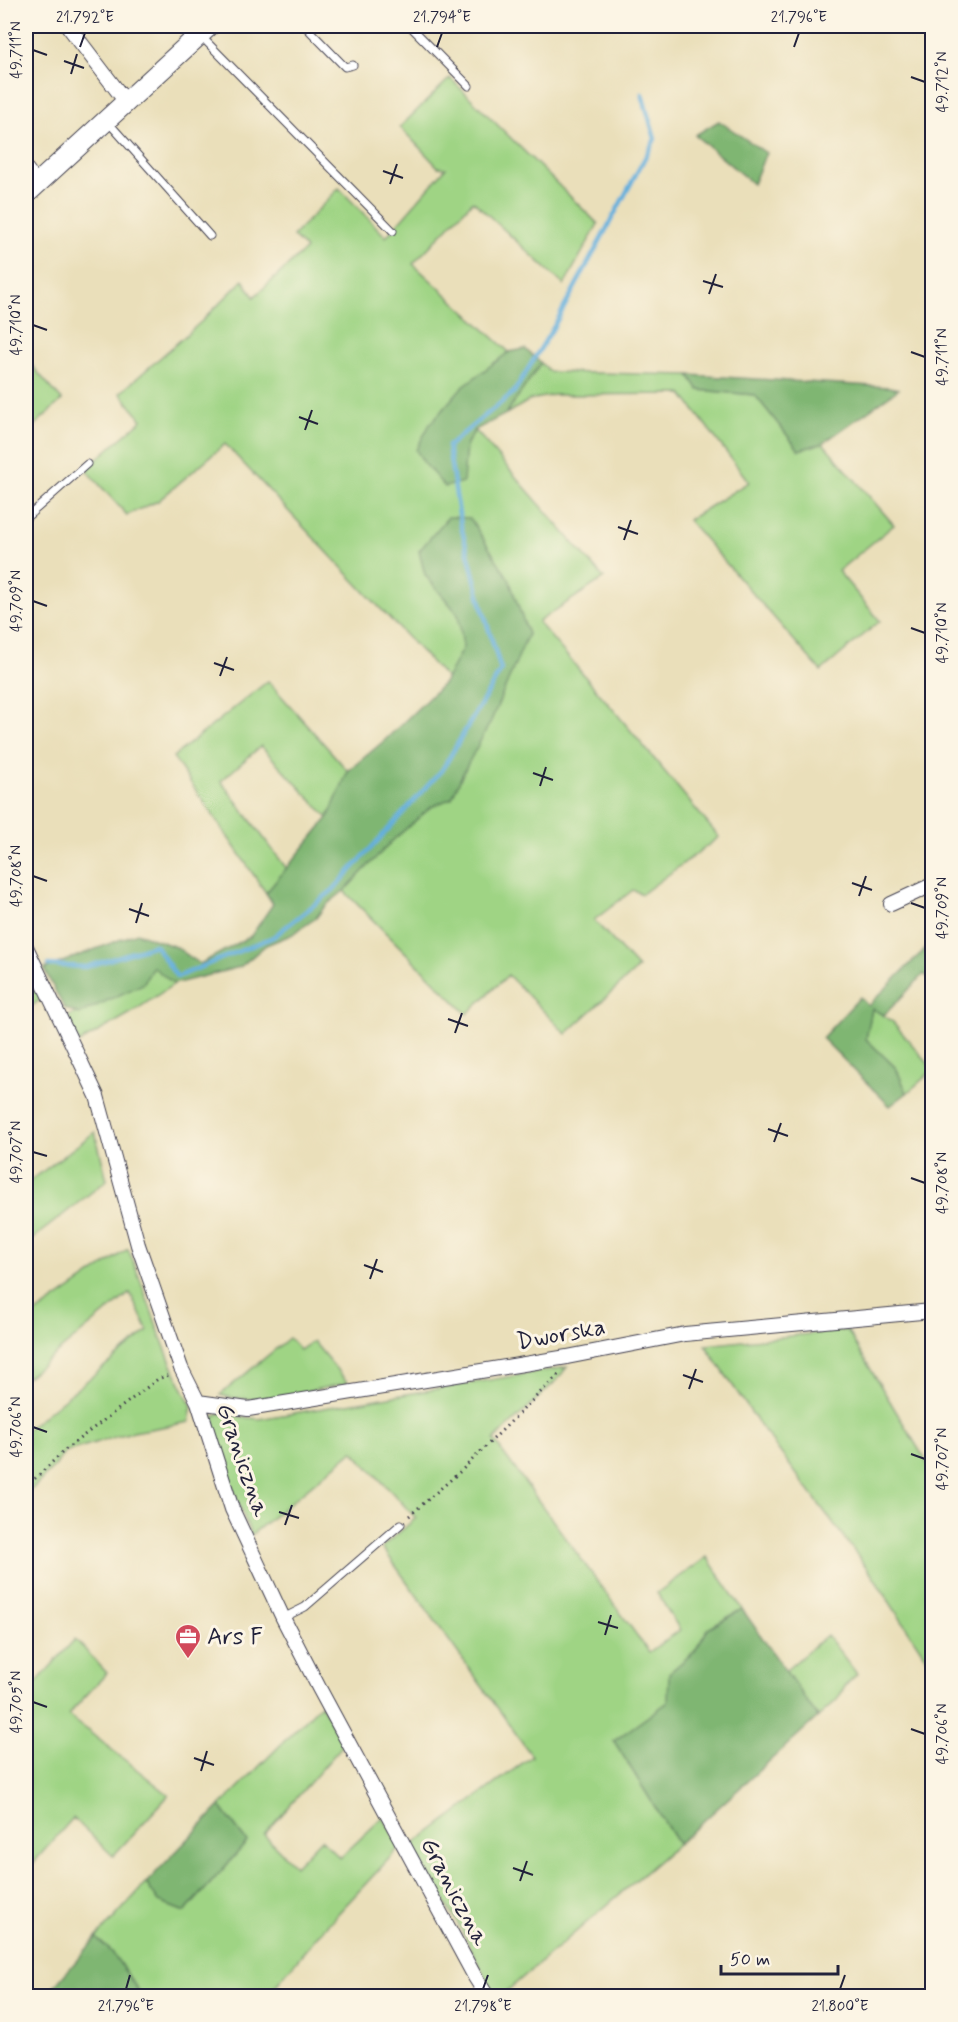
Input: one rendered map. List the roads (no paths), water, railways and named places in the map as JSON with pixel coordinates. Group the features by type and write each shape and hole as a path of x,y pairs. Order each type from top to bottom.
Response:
{"main road":[{"path":"33,188 205,30"}],"street":[{"path":"68,26 126,102"},
{"path":"891,904 933,885"},
{"name":"Graniczna","path":"26,947 97,1096 138,1245 183,1372 198,1401 232,1509 284,1618 487,1996"},
{"name":"Dworska","path":"198,1401 248,1409 567,1357 685,1334 933,1311"}],"lane":[{"path":"305,26 345,67 352,65"},
{"path":"410,26 469,86"},
{"path":"205,30 393,231"},
{"path":"106,120 210,236"},
{"path":"26,163 33,188"},
{"path":"26,518 87,464"},
{"path":"284,1618 305,1607 401,1524"}],"waterway":[{"path":"48,965 86,967 155,945 177,977 273,937 333,890 442,770 501,670 461,526 448,446 514,392 553,328 655,139 642,94"}],"place":[{"name":"Ars F","path":"188,1660"}]}
